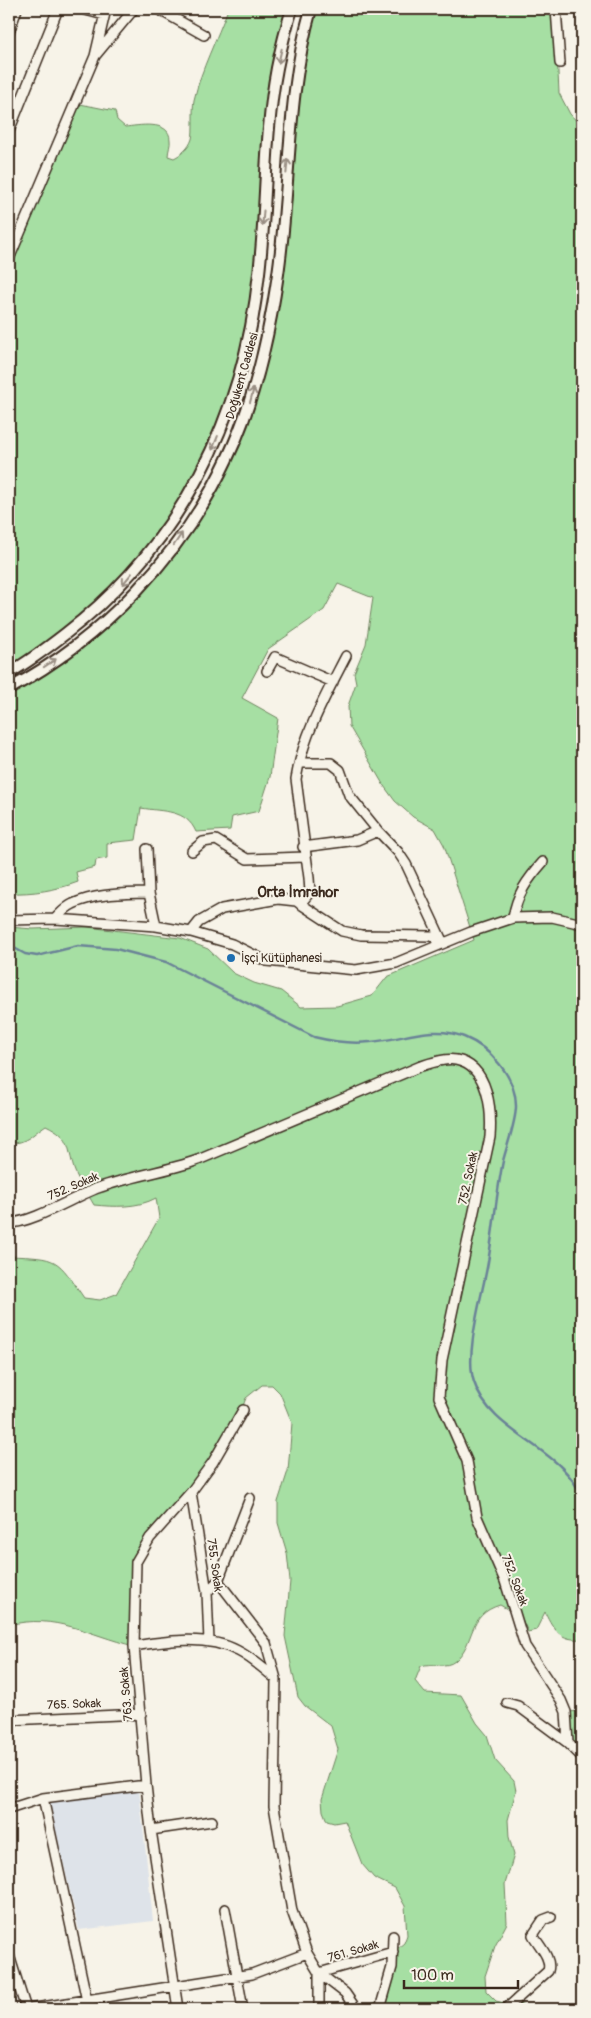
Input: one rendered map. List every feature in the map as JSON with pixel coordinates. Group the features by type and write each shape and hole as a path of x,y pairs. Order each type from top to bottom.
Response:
{"main road":[{"name":"Doğukent Caddesi","path":"9,673 88,616 121,586 156,545 189,497 211,452 232,401 248,347 259,273 271,112 277,69 292,9"},
{"name":"Doğukent Caddesi","path":"9,689 98,628 132,595 167,555 202,504 227,459 248,407 264,347 278,273 296,71 311,9"}],"street":[{"path":"9,32 17,9"},
{"path":"9,131 58,9"},
{"path":"9,259 11,244 95,56 105,12 82,9"},
{"path":"95,56 134,9"},
{"path":"158,9 204,35"},
{"path":"556,9 560,63"},
{"path":"300,904 310,892 296,779 304,743 346,656"},
{"path":"267,671 275,657 333,682"},
{"path":"300,762 331,763 336,766 349,795 406,864 444,943"},
{"path":"304,847 356,840 378,831"},
{"path":"192,851 210,840 216,840 247,859 305,857"},
{"path":"147,849 149,893 156,926"},
{"path":"513,918 516,900 521,889 543,862"},
{"path":"55,919 72,904 90,899 105,895 149,893"},
{"path":"191,932 200,922 222,909 278,899 300,904 342,931 361,935 432,936 444,943"},
{"path":"9,920 55,919 156,926 191,932 232,944 266,961 356,970 396,963 490,924 513,918 552,917 582,924"},
{"name":"752. Sokak","path":"9,1223 28,1219 99,1188 174,1169 198,1160 420,1066 455,1060 469,1066 480,1078 487,1095 490,1109 490,1137 442,1360 438,1397 467,1461 477,1517 505,1581 523,1640 564,1706 568,1743"},
{"name":"763. Sokak","path":"178,2009 146,1785 134,1646 136,1562 150,1538 191,1492 218,1454 243,1410"},
{"name":"755. Sokak","path":"191,1492 206,1592 209,1642"},
{"path":"206,1592 218,1581 250,1498"},
{"path":"218,1581 266,1643 276,1679 274,1806 292,1911 307,1953 319,1973 345,1993 356,2009"},
{"path":"134,1646 165,1641 209,1642 237,1650 276,1679"},
{"path":"507,1703 518,1706 568,1743 582,1757"},
{"name":"765. Sokak","path":"9,1720 140,1714"},
{"path":"9,1808 43,1798 146,1785"},
{"path":"43,1798 89,2005"},
{"path":"151,1830 212,1821"},
{"path":"225,1909 235,1977 243,2009"},
{"path":"506,2009 548,1971 550,1965 533,1935 543,1920 551,1917"},
{"path":"380,2009 392,1967 393,1936"},
{"name":"761. Sokak","path":"319,1973 393,1952"},
{"path":"9,1955 27,2009 89,2005 175,1986 252,1974 307,1953"},
{"path":"319,1973 319,2009"}],"shaded area":[{"path":"139,1789 153,1921 79,1930 49,1801"}],"green space":[{"path":"228,9 292,9 277,69 248,347 189,497 121,585 9,673 9,243 14,245 75,103 115,111 117,120 125,127 152,125 165,129 169,133 170,140 168,156 174,158 185,150 192,139 193,105 197,88"},
{"path":"311,9 555,9 559,93 570,114 582,127 582,1639 563,1636 551,1624 545,1612 536,1630 528,1632 521,1617 500,1605 489,1610 476,1622 462,1654 455,1661 447,1665 421,1666 415,1681 425,1693 461,1695 477,1723 487,1735 495,1760 514,1781 516,1791 508,1820 509,1837 514,1855 505,1884 507,1923 495,1946 485,1976 486,1991 496,2001 504,2003 507,2000 533,2009 366,2009 371,2004 382,2001 393,1952 404,1943 407,1935 405,1906 395,1888 374,1878 362,1864 345,1821 334,1823 327,1821 323,1811 322,1799 338,1749 331,1726 305,1706 298,1697 285,1636 290,1581 287,1553 278,1523 278,1502 288,1471 292,1423 280,1393 272,1385 262,1385 246,1398 234,1429 141,1550 134,1646 57,1623 26,1622 9,1625 9,1256 47,1259 55,1262 68,1274 84,1298 100,1300 116,1294 159,1218 156,1198 134,1205 94,1205 76,1174 69,1148 64,1138 46,1125 25,1140 9,1143 9,927 33,929 87,927 180,938 208,949 233,973 254,983 281,991 301,1007 337,1006 372,996 387,977 474,940 444,845 435,829 413,817 395,801 384,786 349,726 348,706 356,683 354,673 366,644 373,598 338,584 324,610 268,649 242,698 278,718 270,777 259,811 232,817 230,830 196,832 192,825 180,815 141,808 136,840 107,843 107,858 96,860 95,867 76,872 78,882 44,891 9,893 9,689 20,683 132,595 202,504 248,407 278,273 292,116"},
{"path":"582,1711 582,1757 573,1750 566,1712"}],"waterway":[{"path":"9,945 25,954 37,956 78,946 116,949 166,962 321,1039 363,1043 429,1032 452,1033 473,1042 491,1055 506,1074 511,1084 515,1095 516,1112 503,1161 488,1262 475,1323 471,1356 474,1382 480,1396 489,1409 512,1430 562,1468 582,1496"}],"place":[{"name":"İşçi Kütüphanesi","path":"231,958"}],"district":[{"name":"Orta İmrahor","path":"298,892"}]}
